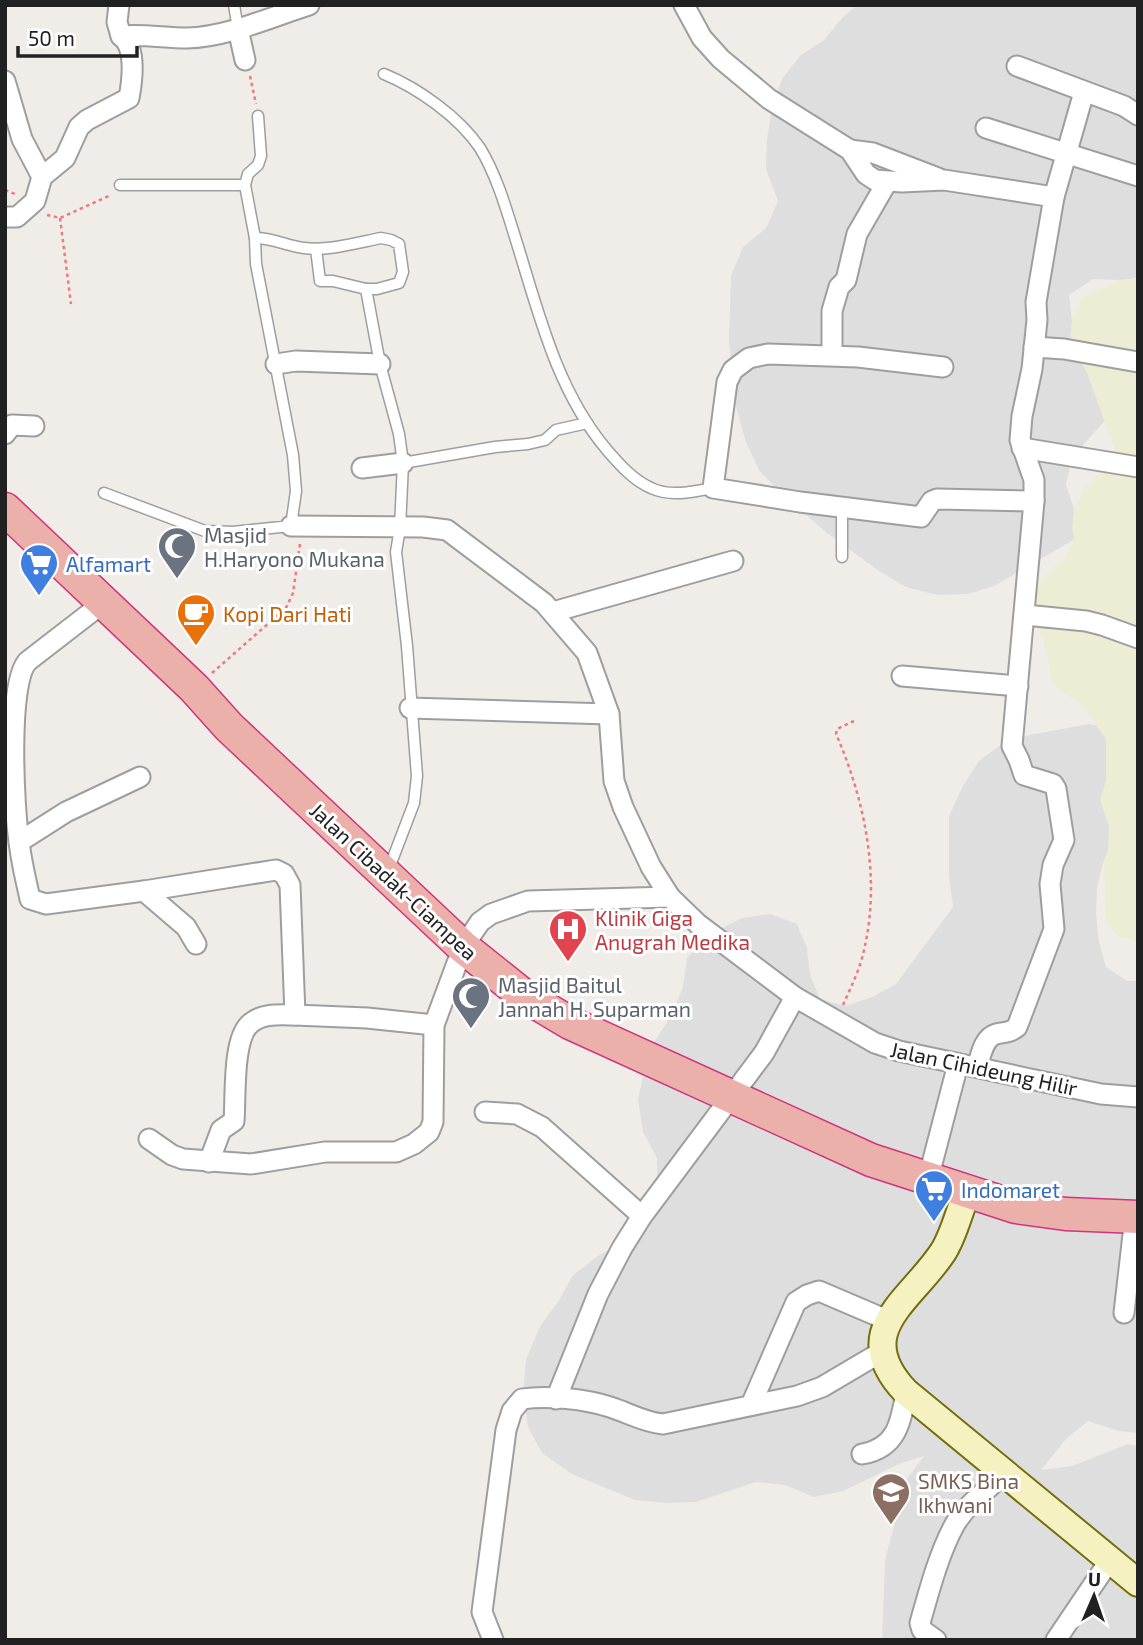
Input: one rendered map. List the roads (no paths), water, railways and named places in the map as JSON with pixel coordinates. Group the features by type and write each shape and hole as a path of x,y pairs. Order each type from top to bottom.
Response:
{"highway":[{"name":"Jalan Cibadak-Ciampea","path":"5,509 194,688 229,727 463,947 523,995 570,1023 871,1160 967,1192 1029,1209 1066,1214 1137,1217"}],"main road":[{"path":"967,1192 944,1251 887,1320 883,1351 886,1366 906,1392 1138,1583"}],"street":[{"path":"5,217 17,217 35,201 42,177 65,158 79,127 128,98 130,50 127,40 121,36 117,22 119,5"},
{"path":"121,36 140,34 187,38 238,29 309,5"},
{"path":"684,5 702,38 721,59 769,99 850,150 866,174 874,180 944,180 1054,197"},
{"path":"238,29 245,60"},
{"path":"1017,66 1124,106 1138,115"},
{"path":"5,83 22,139 42,177"},
{"path":"928,1179 967,1066 987,1039 1008,1033 1017,1027 1054,929 1050,884 1053,865 1064,841 1056,789 1052,784 1024,775 1012,746 1026,615 1034,501 1034,480 1020,440 1032,369 1037,288 1054,197 1084,92"},
{"path":"986,128 1138,176"},
{"path":"850,150 873,153 944,180"},
{"path":"832,355 832,311 839,286 846,280 857,234 887,182"},
{"path":"1034,347 1138,362"},
{"path":"943,367 832,355 768,354 749,358 733,370 727,382 713,488 921,517 932,501 937,499 1034,501"},
{"path":"276,364 296,361 380,364"},
{"path":"5,434 14,425 34,426"},
{"path":"1021,449 1138,467"},
{"path":"362,468 403,463"},
{"name":"Jalan Cihideung Hilir","path":"291,526 441,528 453,533 544,603 587,653 608,714 614,781 651,867 670,897 698,925 795,997 875,1044 1101,1094 1138,1097"},
{"path":"553,612 733,561"},
{"path":"103,603 23,666 10,718 19,842 30,899 46,904 276,870 284,874 290,885 295,1015"},
{"path":"1026,615 1086,621 1138,638"},
{"path":"901,676 1018,686"},
{"path":"410,708 608,714"},
{"path":"19,842 66,813 140,777"},
{"path":"144,891 186,927 196,944"},
{"path":"149,1139 172,1155 183,1159 251,1164 324,1152 396,1152 414,1144 429,1132 433,1122 434,1025 463,947 480,922 491,914 528,901 670,897"},
{"path":"556,1399 607,1275 642,1216 764,1053 795,997"},
{"path":"209,1162 221,1130 234,1121 238,1057 246,1027 257,1019 265,1016 295,1015 367,1018 434,1025"},
{"path":"485,1112 517,1114 542,1126 642,1216"},
{"path":"1124,1313 1137,1217"},
{"path":"751,1405 796,1302 807,1295 819,1292 887,1320"},
{"path":"493,1640 482,1612 506,1430 512,1411 522,1399 537,1397 596,1403 640,1420 663,1424 797,1396 822,1387 883,1351"},
{"path":"862,1454 878,1452 896,1433 902,1419 906,1392"},
{"path":"936,1640 922,1630 920,1623 945,1547 956,1524 969,1507 1005,1473"},
{"path":"1056,1640 1110,1560"}],"lane":[{"path":"234,5 238,29"},
{"path":"384,75 406,83 438,105 483,154 506,210 556,365 587,423 621,466 651,488 681,493 713,488"},
{"path":"258,116 261,156 258,165 248,174 245,185 255,238 256,264 295,474 296,491 291,526"},
{"path":"120,186 245,185"},
{"path":"255,238 270,238 302,248 381,238 400,244 403,272 399,283 377,289 320,281 316,248"},
{"path":"366,289 380,364 399,434 403,463 400,528 396,552 407,646 416,790 387,874"},
{"path":"403,463 527,444 545,440 556,430 587,423"},
{"name":"Jalan Cihideung Hilir","path":"104,493 205,531 233,533 291,526"},
{"path":"842,507 842,557"}],"place":[{"name":"Masjid H.Haryono Mukana","path":"177,580"},
{"name":"Alfamart","path":"39,597"},
{"name":"Kopi Dari Hati","path":"196,647"},
{"name":"Klinik Giga Anugrah Medika","path":"568,963"},
{"name":"Masjid Baitul Jannah H. Suparman","path":"471,1030"},
{"name":"Indomaret","path":"934,1223"},
{"name":"SMKS Bina Ikhwani","path":"891,1526"}]}
